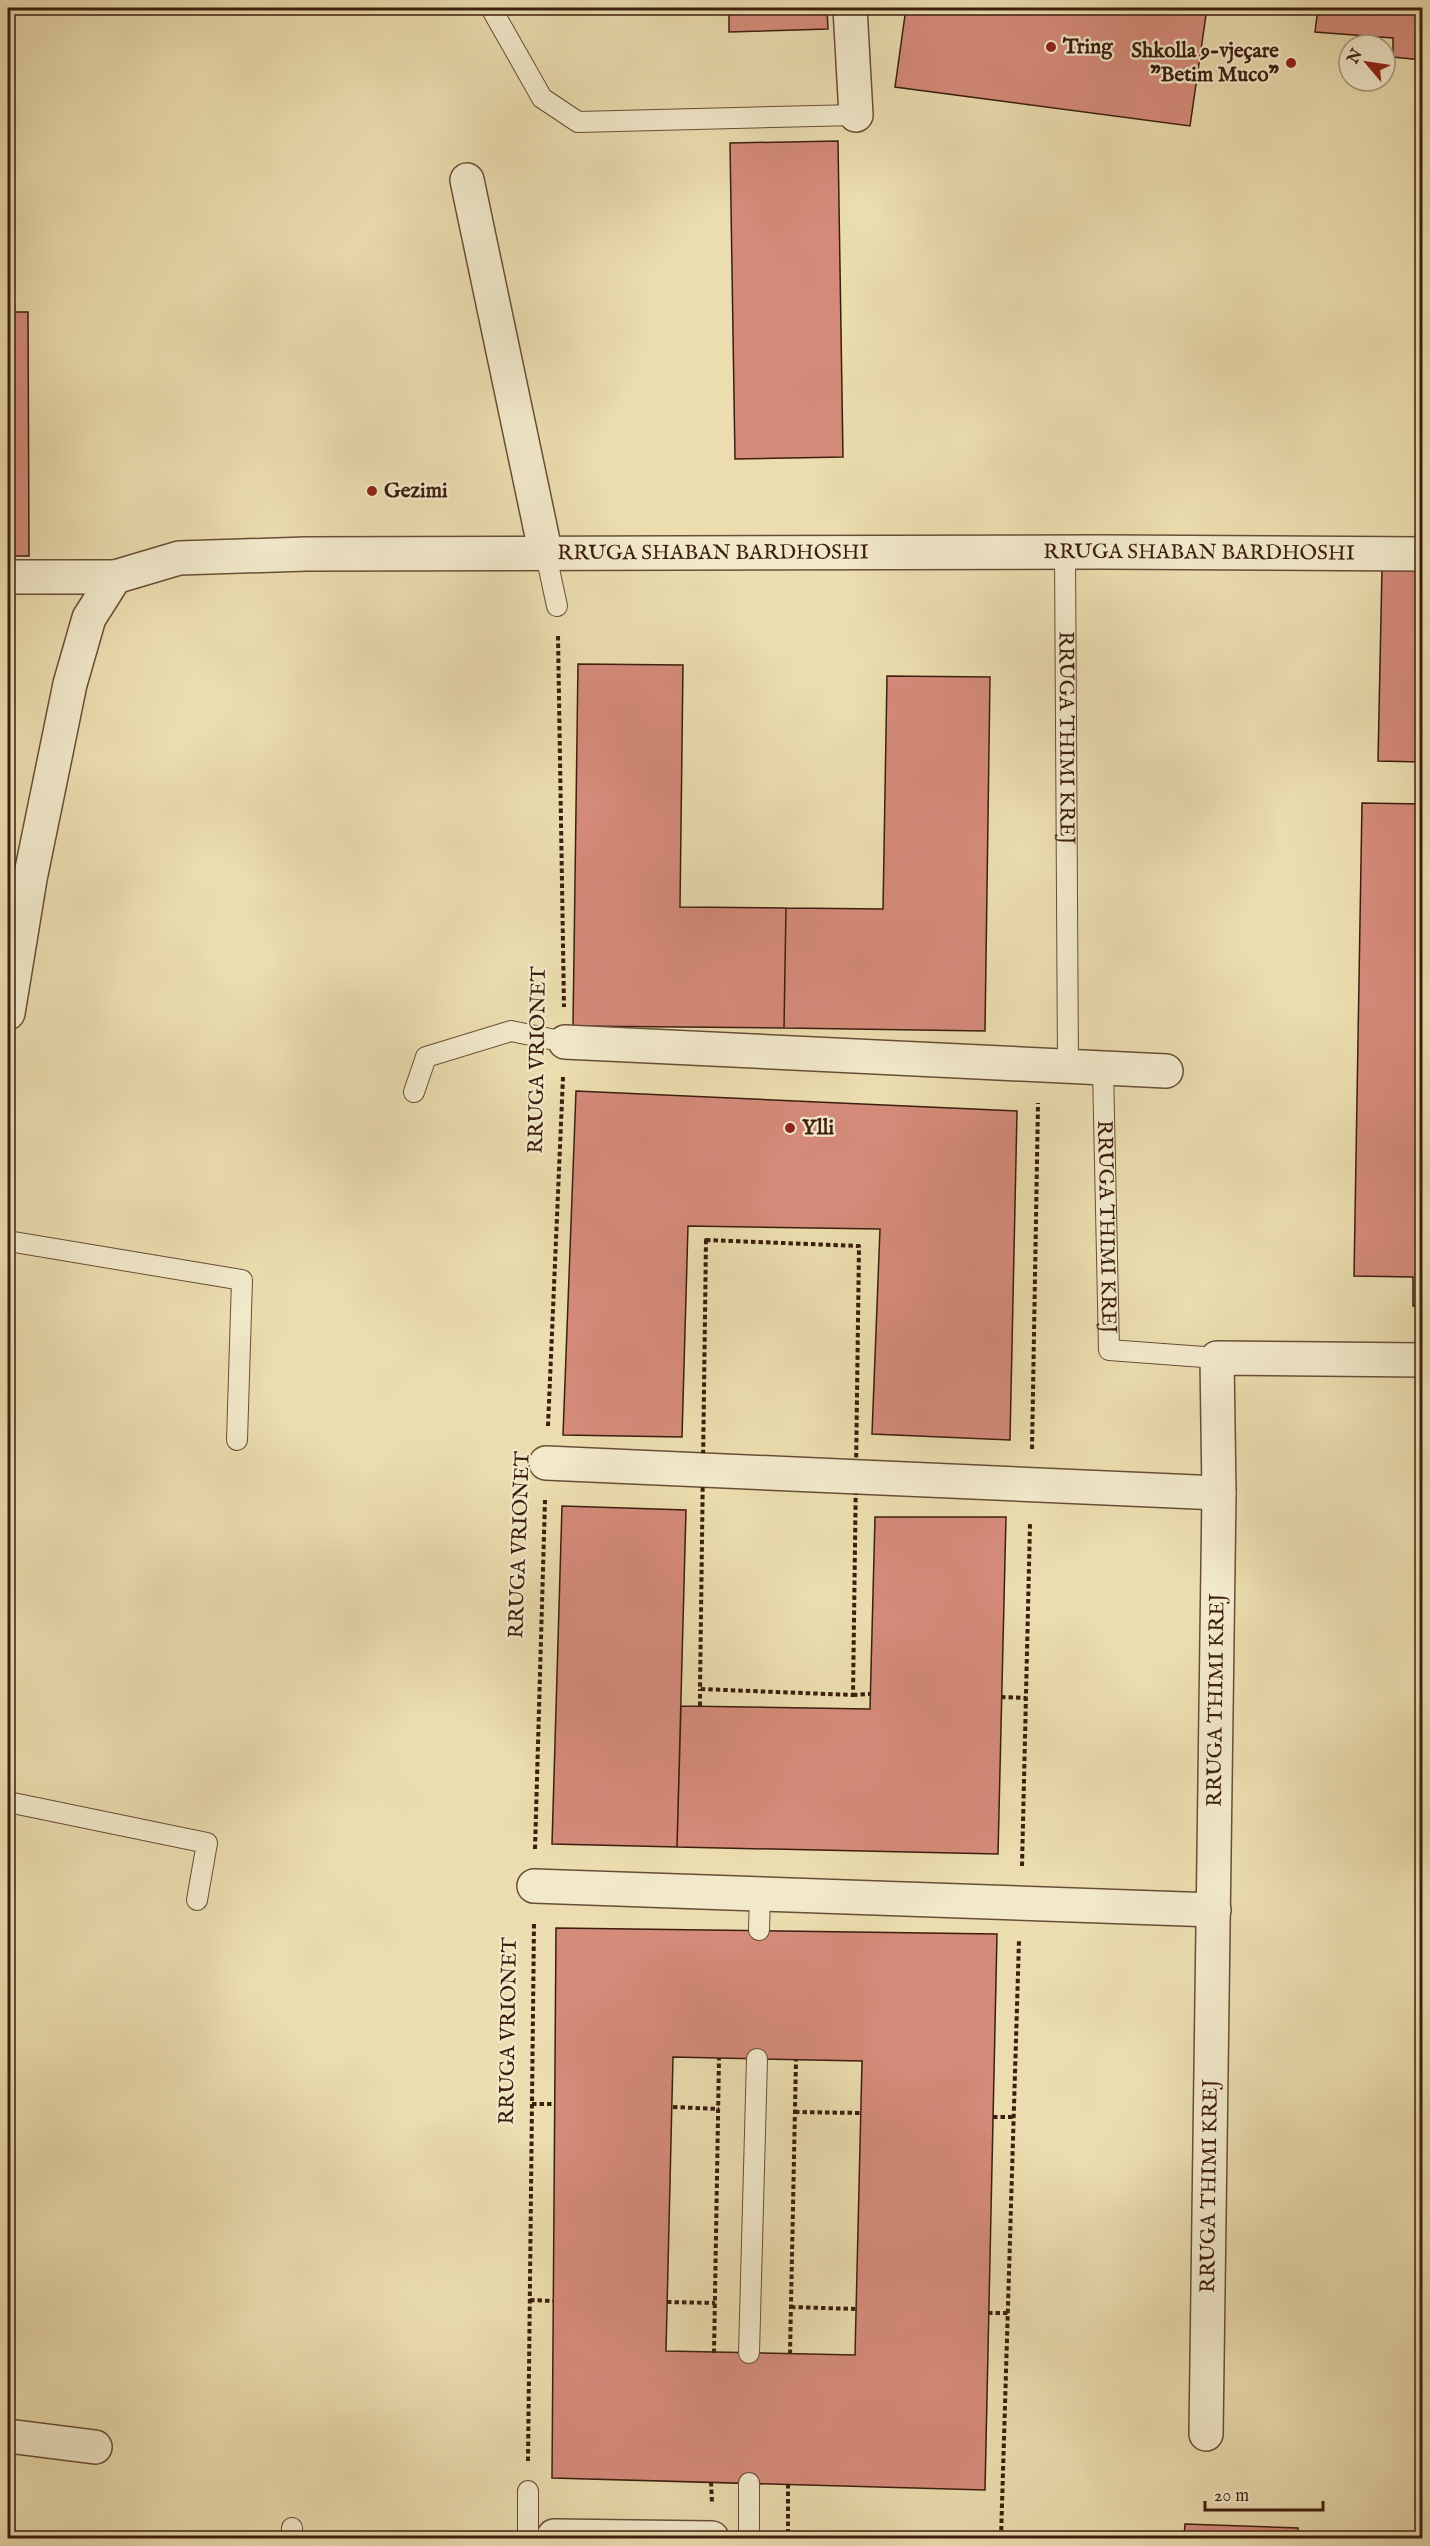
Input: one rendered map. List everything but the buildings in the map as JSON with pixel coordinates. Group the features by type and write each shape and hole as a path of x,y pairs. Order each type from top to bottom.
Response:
{"street":[{"path":"850,8 856,115"},
{"path":"467,180 546,555"},
{"name":"RRUGA SHABAN BARDHOSHI","path":"8,577 115,577 179,558 306,554 1065,552 1422,554"},
{"path":"8,1013 30,879 70,684 89,618 115,577"},
{"path":"565,1042 1166,1071"},
{"path":"1217,1358 1422,1360"},
{"name":"RRUGA THIMI KREJ","path":"1206,2434 1219,1492 1217,1358"},
{"path":"546,1462 1219,1492"},
{"path":"534,1886 1214,1910"},
{"path":"8,2436 95,2447"},
{"path":"541,2537 712,2538"}],"lane":[{"path":"491,8 542,98 578,122 856,115"},
{"name":"RRUGA THIMI KREJ","path":"1054,1067 1065,552"},
{"path":"546,555 557,606"},
{"path":"414,1092 426,1057 511,1030 565,1042"},
{"name":"RRUGA THIMI KREJ","path":"1103,1069 1108,1350 1217,1358"},
{"path":"8,1241 242,1280 237,1440"},
{"path":"8,1802 207,1843 197,1900"},
{"path":"759,1930 760,1894"},
{"path":"749,2353 757,2059"},
{"path":"749,2483 749,2538"},
{"path":"528,2491 541,2537"}],"path":[{"name":"RRUGA VRIONET","path":"528,2491 534,1886 546,1462 565,1042 557,606"},
{"path":"1032,1434 1054,1067"},
{"path":"704,1437 706,1240 859,1246 856,1439"},
{"path":"700,1706 704,1469"},
{"path":"853,1695 856,1476"},
{"path":"1001,2538 1021,1904 1031,1484"},
{"path":"700,1689 870,1694"},
{"path":"1001,1697 1026,1698"},
{"path":"714,2353 719,2058"},
{"path":"790,2354 796,2059"},
{"path":"532,2104 554,2104"},
{"path":"673,2107 719,2109"},
{"path":"795,2112 861,2114"},
{"path":"993,2118 1014,2116"},
{"path":"530,2300 553,2301"},
{"path":"668,2302 715,2303"},
{"path":"790,2307 856,2308"},
{"path":"988,2313 1008,2313"},
{"path":"788,2484 788,2538"}],"place":[{"name":"Tring","path":"1051,47"},
{"name":"Shkolla 9-vjeçare \"Betim Muco\"","path":"1291,63"},
{"name":"Gezimi","path":"372,491"},
{"name":"Ylli","path":"790,1128"}]}
